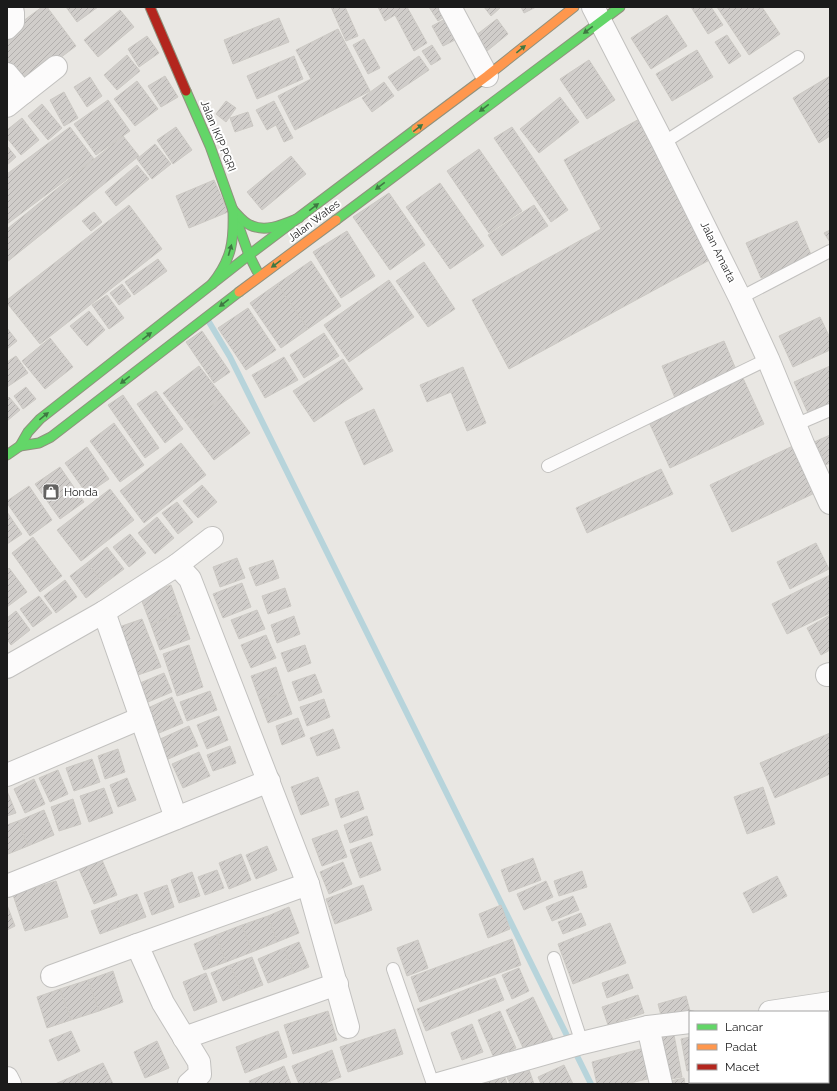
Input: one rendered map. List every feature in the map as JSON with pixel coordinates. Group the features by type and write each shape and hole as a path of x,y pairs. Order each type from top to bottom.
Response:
{"main road":[{"name":"Jalan IKIP PGRI","path":"150,7 210,146 249,256 260,276"},
{"name":"Jalan Wates","path":"7,455 20,446 28,432 40,418 212,284 487,76 574,7"},
{"name":"Jalan Wates","path":"20,446 39,443 51,437 597,14 620,7"},
{"path":"233,210 250,225 262,228 274,227 299,218"},
{"path":"212,284 225,265 232,244 234,233 233,210"}],"street":[{"path":"7,28 14,22 13,12 9,7"},
{"path":"450,7 487,76"},
{"name":"Jalan Amarta","path":"597,14 663,142 740,298 830,502"},
{"path":"7,74 15,99 56,67"},
{"path":"7,667 104,612 177,565 212,538"},
{"path":"177,565 190,579 308,884 348,1027"},
{"path":"104,612 176,818"},
{"path":"7,775 141,718"},
{"path":"7,886 269,781"},
{"path":"52,976 308,884"},
{"path":"137,946 163,1004 199,1062 200,1074 188,1084"},
{"path":"184,1038 337,984"},
{"path":"779,1011 825,1006"},
{"path":"438,1084 580,1043 648,1027 689,1022"},
{"path":"648,1027 661,1084"},
{"path":"7,1078 10,1084"}],"lane":[{"path":"663,142 798,57"},
{"path":"740,298 830,251"},
{"path":"548,466 768,360"},
{"path":"795,425 830,410"},
{"path":"554,958 580,1043"},
{"path":"393,969 433,1084"}],"building":[{"path":"42,7 47,7 76,46 24,85 7,63 7,33"},
{"path":"66,7 98,7 77,22"},
{"path":"331,7 345,7 358,36 346,41"},
{"path":"378,7 407,7 427,43 414,51 395,15 385,21"},
{"path":"429,7 446,7 450,13 438,21"},
{"path":"484,7 499,7 500,8 491,16"},
{"path":"521,7 536,7 524,13"},
{"path":"691,7 711,7 723,25 708,34"},
{"path":"717,7 762,7 780,34 749,55"},
{"path":"120,10 134,27 98,57 84,40"},
{"path":"667,15 687,46 651,69 631,38"},
{"path":"451,16 461,37 443,46 432,26"},
{"path":"279,18 289,42 233,64 224,40"},
{"path":"497,19 508,34 487,51 475,36"},
{"path":"338,29 370,91 295,130 278,96 311,79 296,50"},
{"path":"727,35 741,56 729,64 715,42"},
{"path":"147,36 159,53 139,67 128,49"},
{"path":"364,39 380,68 368,74 353,45"},
{"path":"432,45 441,59 431,65 422,51"},
{"path":"697,50 713,77 672,101 656,74"},
{"path":"127,55 140,71 117,90 104,75"},
{"path":"294,56 303,79 257,99 247,76"},
{"path":"419,56 429,70 398,91 388,77"},
{"path":"589,60 615,100 587,119 560,79"},
{"path":"165,76 178,97 161,107 148,86"},
{"path":"830,76 830,136 819,143 793,98"},
{"path":"90,77 102,96 87,107 74,87"},
{"path":"137,81 158,109 135,126 114,99"},
{"path":"384,82 394,96 372,112 362,98"},
{"path":"64,92 78,118 64,126 50,100"},
{"path":"560,97 579,122 539,153 520,129"},
{"path":"108,100 130,131 96,155 74,124"},
{"path":"226,101 236,108 226,122 216,114"},
{"path":"274,101 293,138 284,142 276,125 267,130 256,110"},
{"path":"42,104 62,128 48,140 28,116"},
{"path":"248,112 253,126 235,132 230,118"},
{"path":"643,117 715,257 509,369 472,300 601,229 564,160"},
{"path":"22,118 39,140 21,155 7,138 7,130"},
{"path":"70,127 94,159 7,224 7,174"},
{"path":"176,127 192,150 173,164 157,140"},
{"path":"512,127 568,210 551,222 494,138"},
{"path":"123,136 139,156 7,262 7,229"},
{"path":"155,144 171,164 152,179 137,159"},
{"path":"7,146 16,157 7,165"},
{"path":"479,149 522,211 489,233 447,171"},
{"path":"291,156 306,174 262,210 247,192"},
{"path":"137,165 149,179 116,206 105,192"},
{"path":"214,180 228,212 189,228 176,196"},
{"path":"440,183 484,246 450,269 406,207"},
{"path":"389,193 425,245 390,270 353,217"},
{"path":"129,205 162,249 40,344 7,303 7,300"},
{"path":"534,205 548,226 502,256 488,235"},
{"path":"94,212 102,222 91,231 82,221"},
{"path":"797,221 812,257 761,278 746,243"},
{"path":"830,230 830,242 824,233"},
{"path":"347,231 375,276 341,298 313,252"},
{"path":"158,259 167,271 134,295 125,282"},
{"path":"311,261 341,306 308,329 277,284"},
{"path":"424,262 455,309 428,327 396,281"},
{"path":"389,280 414,317 349,362 324,325"},
{"path":"122,284 131,296 119,305 110,293"},
{"path":"277,284 308,329 281,348 250,303"},
{"path":"107,295 124,318 109,329 92,305"},
{"path":"248,308 276,350 246,370 218,328"},
{"path":"89,311 105,330 87,346 70,326"},
{"path":"820,317 830,338 830,350 793,367 779,336"},
{"path":"7,328 17,341 7,349"},
{"path":"202,331 230,372 214,383 186,342"},
{"path":"324,333 339,356 304,378 290,355"},
{"path":"50,338 73,367 45,389 22,361"},
{"path":"724,341 737,372 675,398 662,366"},
{"path":"16,356 28,373 7,387 7,362"},
{"path":"284,357 298,380 265,398 252,375"},
{"path":"343,359 363,389 314,422 293,391"},
{"path":"199,366 223,397 187,424 163,393"},
{"path":"830,366 830,403 808,413 794,382"},
{"path":"463,367 486,423 467,431 451,392 427,402 420,385"},
{"path":"742,376 764,424 670,468 648,420"},
{"path":"26,387 36,399 23,409 14,396"},
{"path":"156,391 183,429 165,443 137,404"},
{"path":"123,395 159,448 145,458 108,405"},
{"path":"9,397 20,410 7,421 7,399"},
{"path":"223,397 250,433 214,460 187,424"},
{"path":"374,409 393,451 364,465 345,422"},
{"path":"114,423 144,465 120,482 90,441"},
{"path":"830,435 830,463 823,466 812,443"},
{"path":"181,443 206,475 144,523 120,491"},
{"path":"795,445 817,492 732,532 710,485"},
{"path":"87,447 109,479 87,494 65,463"},
{"path":"60,467 84,502 60,519 35,484"},
{"path":"661,469 673,494 587,533 576,508"},
{"path":"202,485 217,502 198,518 183,501"},
{"path":"29,486 52,520 30,536 7,503 7,501"},
{"path":"110,489 134,520 81,561 57,530"},
{"path":"177,502 193,522 178,534 162,513"},
{"path":"7,512 22,534 7,544"},
{"path":"157,517 174,538 155,554 138,533"},
{"path":"130,534 146,553 129,567 113,547"},
{"path":"33,537 62,576 40,592 12,553"},
{"path":"816,543 829,569 790,589 777,562"},
{"path":"107,547 124,569 104,584 87,563"},
{"path":"237,558 245,578 220,587 213,567"},
{"path":"273,560 279,578 256,586 249,568"},
{"path":"87,563 104,584 86,598 70,576"},
{"path":"9,568 27,592 7,607 7,570"},
{"path":"830,575 830,613 787,634 772,604"},
{"path":"65,580 77,597 56,613 44,596"},
{"path":"242,583 251,607 223,618 213,594"},
{"path":"171,585 181,613 151,625 140,596"},
{"path":"285,588 291,606 268,614 262,596"},
{"path":"39,596 52,613 33,627 20,609"},
{"path":"257,610 265,629 239,639 231,620"},
{"path":"16,611 30,630 11,645 7,639 7,618"},
{"path":"181,613 190,639 160,650 151,625"},
{"path":"830,615 830,650 821,655 807,628"},
{"path":"294,616 300,634 277,643 271,625"},
{"path":"142,619 161,667 138,675 119,627"},
{"path":"266,635 276,658 251,668 241,645"},
{"path":"189,645 203,687 177,696 163,654"},
{"path":"305,645 311,663 288,672 281,653"},
{"path":"276,667 284,692 260,701 251,676"},
{"path":"164,673 172,692 148,702 140,683"},
{"path":"315,674 322,692 299,701 292,682"},
{"path":"210,691 217,710 187,721 180,702"},
{"path":"284,692 292,714 268,723 260,701"},
{"path":"172,697 183,723 159,733 148,708"},
{"path":"324,699 330,717 307,726 300,707"},
{"path":"219,716 228,740 207,749 197,725"},
{"path":"298,718 305,736 282,745 276,726"},
{"path":"189,726 198,746 166,760 158,740"},
{"path":"333,729 340,748 317,756 310,738"},
{"path":"830,733 830,774 775,798 760,763"},
{"path":"230,746 236,763 213,771 207,755"},
{"path":"118,749 125,772 105,779 98,756"},
{"path":"199,752 210,776 183,788 172,764"},
{"path":"92,759 100,782 74,791 66,768"},
{"path":"58,770 68,794 50,802 39,778"},
{"path":"318,777 329,805 301,815 291,787"},
{"path":"127,778 136,800 118,807 110,785"},
{"path":"34,779 45,804 25,813 14,789"},
{"path":"763,787 775,824 747,834 734,797"},
{"path":"104,788 113,813 89,822 80,796"},
{"path":"7,791 16,813 7,816"},
{"path":"358,791 364,809 341,818 335,799"},
{"path":"73,799 81,824 59,831 51,807"},
{"path":"44,810 54,835 28,846 18,821"},
{"path":"367,816 373,835 350,843 344,825"},
{"path":"18,821 28,846 8,854 7,825"},
{"path":"337,830 347,857 322,866 312,839"},
{"path":"371,842 381,870 360,878 350,850"},
{"path":"267,846 277,870 256,879 246,855"},
{"path":"241,854 251,880 229,889 219,863"},
{"path":"533,858 541,880 509,892 501,870"},
{"path":"102,860 117,895 94,904 79,869"},
{"path":"343,862 352,884 329,894 320,872"},
{"path":"217,870 224,888 205,895 198,877"},
{"path":"582,871 587,887 559,896 554,881"},
{"path":"192,872 200,896 179,903 171,880"},
{"path":"777,876 787,896 753,913 743,893"},
{"path":"56,881 68,917 25,931 13,895"},
{"path":"546,881 553,897 524,910 517,894"},
{"path":"167,885 174,907 152,915 144,893"},
{"path":"363,885 372,910 335,924 326,899"},
{"path":"137,894 146,917 124,925 115,902"},
{"path":"573,896 579,910 552,921 546,907"},
{"path":"115,902 124,925 100,934 91,911"},
{"path":"7,905 15,926 7,930"},
{"path":"501,905 510,929 488,938 479,914"},
{"path":"289,907 299,933 277,942 268,916"},
{"path":"581,913 586,925 563,934 558,922"},
{"path":"268,916 277,942 252,952 242,925"},
{"path":"610,923 626,963 573,984 558,944"},
{"path":"242,925 252,952 226,962 216,935"},
{"path":"216,935 226,962 204,970 194,944"},
{"path":"512,939 521,965 420,1002 411,977"},
{"path":"418,940 428,968 407,976 397,948"},
{"path":"299,942 309,967 294,973 284,948"},
{"path":"284,948 294,973 268,983 258,959"},
{"path":"252,957 263,985 242,993 230,965"},
{"path":"230,965 242,993 223,1001 211,973"},
{"path":"519,968 529,991 512,999 502,975"},
{"path":"113,971 123,1002 99,1011 88,980"},
{"path":"206,973 217,1002 194,1011 183,982"},
{"path":"628,974 633,988 607,998 602,983"},
{"path":"495,978 504,1000 426,1031 417,1009"},
{"path":"88,980 99,1011 71,1020 60,989"},
{"path":"60,989 71,1020 47,1028 37,997"},
{"path":"638,995 644,1013 608,1025 602,1007"},
{"path":"686,996 690,1011 662,1019 658,1004"},
{"path":"533,997 553,1039 525,1052 506,1010"},
{"path":"328,1011 337,1040 293,1054 284,1025"},
{"path":"500,1011 516,1048 494,1058 478,1020"},
{"path":"472,1024 483,1052 462,1060 451,1033"},
{"path":"395,1029 403,1054 348,1072 340,1047"},
{"path":"71,1031 80,1051 58,1061 49,1040"},
{"path":"278,1031 287,1057 245,1073 236,1047"},
{"path":"674,1035 682,1077 665,1080 657,1038"},
{"path":"689,1037 689,1070 687,1071 681,1039"},
{"path":"157,1041 169,1068 145,1078 134,1052"},
{"path":"648,1047 656,1077 626,1084 597,1084 592,1062"},
{"path":"332,1050 341,1077 322,1084 299,1084 292,1066"},
{"path":"103,1063 113,1084 82,1084 78,1074"},
{"path":"564,1065 573,1084 541,1084 538,1077"},
{"path":"284,1066 291,1084 250,1084 249,1081"},
{"path":"528,1067 534,1084 510,1084 506,1075"},
{"path":"78,1074 82,1084 55,1084"},
{"path":"504,1074 507,1084 469,1084"},
{"path":"684,1078 685,1084 666,1084 666,1082"},
{"path":"692,1083 713,1083 713,1084"},
{"path":"756,1083 791,1084 756,1084"}],"waterway":[{"path":"209,322 230,357 591,1084"}],"traffic: fast":[{"path":"336,220 620,7"},
{"path":"186,91 210,146 249,255 257,271"},
{"path":"7,455 20,446 28,432 40,419 249,255 416,129"},
{"path":"233,210 247,224 262,228 275,227 299,218"},
{"path":"212,284 219,275 228,258 233,231 233,210"},
{"path":"20,446 39,443 51,437 239,292"}],"traffic: slow":[{"path":"416,129 487,76 574,7"},
{"path":"239,292 336,220"}],"traffic: jam":[{"path":"150,7 186,91"}],"place":[{"name":"Honda","path":"51,492"}]}
